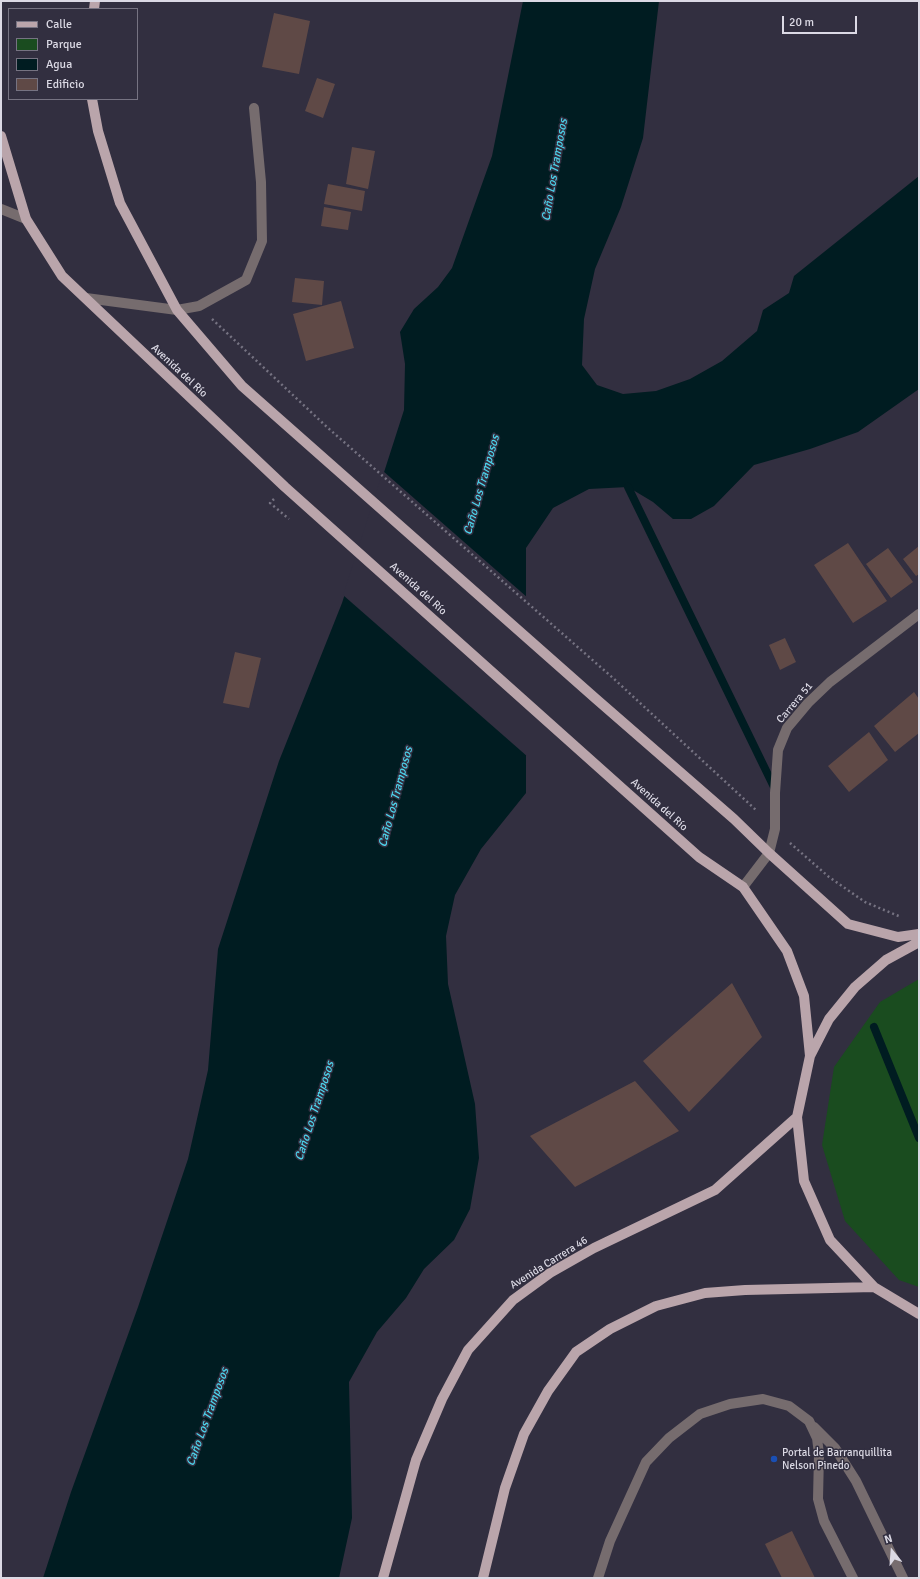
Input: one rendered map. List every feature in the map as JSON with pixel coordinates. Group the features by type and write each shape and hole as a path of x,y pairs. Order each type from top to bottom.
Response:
{"main road":[{"path":"92,100 98,131 120,203 177,310 242,386 734,819 769,853 848,924 898,937 919,934"},
{"name":"Avenida del Río","path":"1,136 26,219 62,276 303,503 699,857 743,887 787,951 804,996 810,1056"},
{"path":"919,942 886,960 854,987 829,1019 810,1056 797,1117 804,1181 830,1240 874,1287 919,1314"},
{"name":"Avenida Carrera 46","path":"383,1578 416,1460 442,1399 468,1350 508,1306 550,1273 594,1248 715,1190 797,1117"},
{"path":"483,1578 505,1488 524,1434 548,1391 576,1352 610,1329 656,1306 705,1293 745,1290 874,1287"}],"street":[{"path":"86,298 177,310 199,306 246,280 262,240 261,182 254,108"},
{"path":"1,209 26,219"},
{"name":"Carrera 51","path":"769,853 775,830 774,793 778,750 787,728 808,703 830,682 919,614"},
{"path":"743,887 769,853"},
{"path":"598,1578 610,1541 646,1462 670,1438 700,1414 730,1404 763,1399 790,1406 809,1421 835,1448 856,1481 903,1578"},
{"path":"809,1421 817,1438 819,1454 818,1499 824,1521 853,1578"}],"path":[{"path":"199,306 328,428 613,678 749,803 775,830 829,877 865,902 900,917 906,918"}],"green space":[{"path":"919,979 919,1287 899,1280 845,1221 822,1145 834,1067 880,1002"}],"water":[{"name":"Caño Los Tramposos","path":"523,1 659,1 643,138 621,207 595,269 584,319 582,365 597,385 623,394 656,391 690,379 722,361 757,331 763,310 789,293 794,276 919,176 919,389 858,432 810,449 754,465 714,506 691,519 673,519 653,502 628,487 589,489 553,508 526,548 526,793 481,849 455,895 446,936 448,984 475,1104 479,1158 470,1209 454,1240 424,1269 406,1298 377,1332 349,1382 352,1518 339,1578 43,1578 71,1492 138,1307 188,1159 208,1070 218,949 279,761 342,603 404,410 405,364 400,332 414,309 438,287 452,268 492,156"}],"pier":[{"path":"383,471 528,598 528,757 343,595"}],"building":[{"path":"274,13 310,21 299,74 262,67"},
{"path":"317,78 335,84 323,118 305,111"},
{"path":"352,147 375,151 368,189 346,184"},
{"path":"328,184 365,191 362,211 324,204"},
{"path":"324,207 351,212 348,230 321,226"},
{"path":"295,278 324,281 322,305 292,302"},
{"path":"341,301 354,348 306,361 293,314"},
{"path":"848,543 887,601 853,623 814,565"},
{"path":"919,546 919,574 916,576 903,559"},
{"path":"888,548 913,582 891,598 866,564"},
{"path":"785,638 796,662 780,670 769,645"},
{"path":"235,652 261,658 249,708 223,703"},
{"path":"914,692 919,699 919,733 895,752 874,726"},
{"path":"869,732 888,760 849,792 828,766"},
{"path":"732,983 762,1037 689,1112 643,1061"},
{"path":"635,1081 679,1131 575,1187 530,1136"},
{"path":"792,1531 815,1578 782,1578 765,1544"}],"waterway":[{"path":"628,487 774,787"},
{"path":"874,1027 919,1138"}],"place":[{"name":"Portal de Barranquillita Nelson Pinedo","path":"774,1459"}]}
